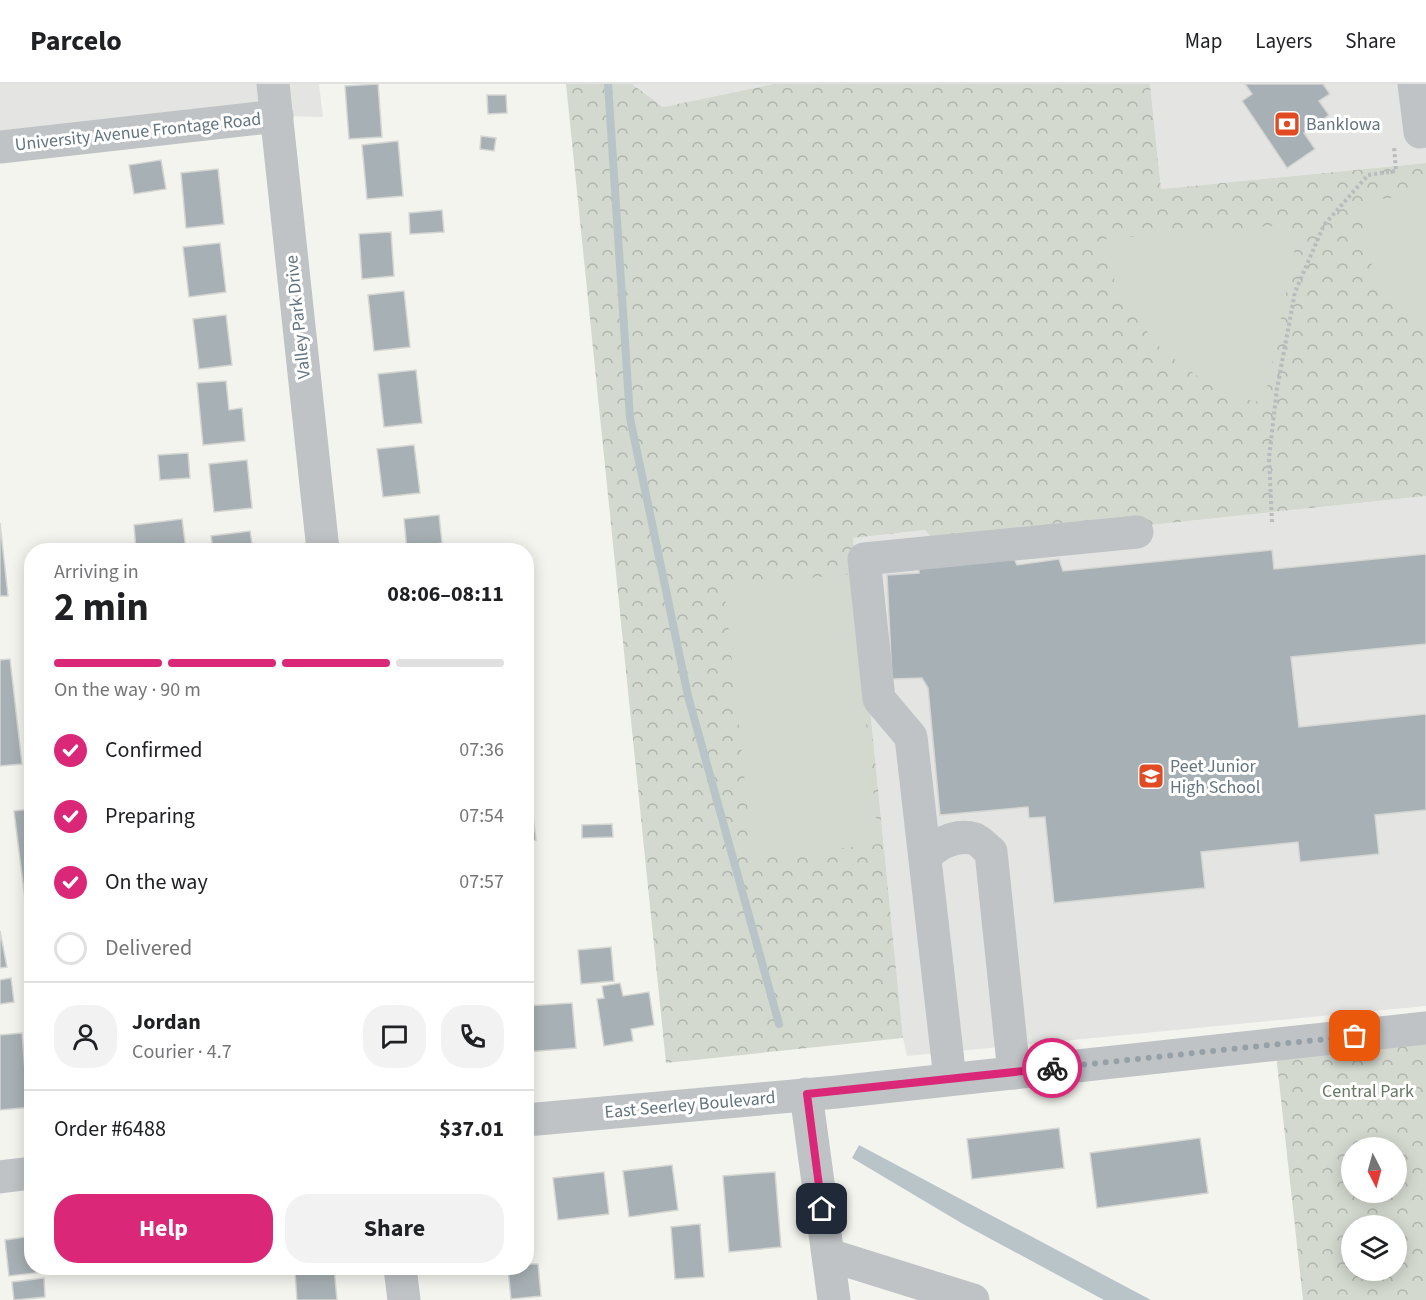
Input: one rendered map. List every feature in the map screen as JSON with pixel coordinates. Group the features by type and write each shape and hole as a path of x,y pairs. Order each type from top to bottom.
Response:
{"street":[{"name":"Valley Park Drive","path":"273,84 322,543"},
{"path":"1414,84 1420,132 1426,131"},
{"name":"University Avenue Frontage Road","path":"0,147 277,116"},
{"path":"950,1079 911,737 879,699 864,559 1137,532"},
{"path":"925,856 938,844 956,838 976,840 991,852 1014,1072"},
{"name":"East Seerley Boulevard","path":"534,1119 807,1094 1426,1028"},
{"path":"807,1094 834,1300"},
{"path":"0,1177 24,1174"},
{"path":"829,1255 973,1300"},
{"path":"401,1275 404,1300"}],"path":[{"path":"1272,522 1269,458 1277,389 1296,292 1324,225 1368,175 1396,171 1393,138"}],"shaded area":[{"path":"0,84 319,84 323,117 277,116 0,147"},
{"path":"632,84 773,84 663,107"},
{"path":"1150,84 1426,84 1426,163 1161,189"},
{"name":"Peet Junior High School","path":"1426,496 1426,1006 907,1056 903,1038 853,538 925,530 939,547"},
{"path":"859,1145 1151,1300 1104,1300 963,1224 852,1158"}],"green space":[{"path":"566,84 632,84 663,107 773,84 1150,84 1161,189 1426,163 1426,496 939,547 925,530 853,538 903,1038 666,1063"},
{"path":"1426,193 1426,320 1384,293 1365,249 1361,202"},
{"path":"1272,226 1296,243 1264,403 1232,396 1204,381 1162,350 1132,313 1112,275 1105,239"},
{"path":"850,574 879,844 753,858 724,587"},
{"name":"Central Park","path":"1426,1028 1426,1300 1303,1300 1275,1045"}],"building":[{"path":"378,84 382,137 349,139 345,86"},
{"name":"BankIowa","path":"1245,84 1323,84 1330,94 1319,101 1329,115 1304,133 1315,149 1287,168 1242,101 1252,94"},
{"path":"487,95 506,95 507,113 488,114"},
{"path":"481,136 496,138 494,151 480,149"},
{"path":"398,141 403,196 367,199 362,145"},
{"path":"161,160 166,189 134,194 129,165"},
{"path":"218,169 224,224 186,228 181,173"},
{"path":"442,210 444,232 410,234 409,213"},
{"path":"391,232 394,276 362,279 359,234"},
{"path":"220,243 226,292 189,297 183,247"},
{"path":"404,291 410,347 374,351 368,295"},
{"path":"226,315 232,365 199,369 193,319"},
{"path":"416,370 422,423 384,427 378,374"},
{"path":"226,381 229,410 242,408 245,441 203,445 197,383"},
{"path":"414,445 420,493 383,497 377,449"},
{"path":"188,453 190,478 160,480 158,455"},
{"path":"247,460 252,508 214,512 209,464"},
{"path":"439,515 442,543 406,543 404,519"},
{"path":"182,519 185,543 135,543 134,525"},
{"path":"0,523 8,596 0,596"},
{"path":"250,531 252,543 212,543 211,536"},
{"path":"1272,550 1274,569 1426,554 1426,644 1291,657 1299,727 1426,714 1426,810 1375,815 1379,854 1300,862 1298,842 1201,852 1205,888 1054,903 1045,817 1029,818 1028,807 940,815 928,688 922,678 892,679 887,575 919,573 919,561 1013,556 1017,565 1059,559 1063,571"},
{"path":"10,659 22,764 0,766 0,660"},
{"path":"24,810 24,891 14,811"},
{"path":"612,824 613,837 582,838 582,825"},
{"path":"0,931 7,967 0,968"},
{"path":"611,947 614,981 581,984 578,950"},
{"path":"11,978 14,1002 0,1004 0,980"},
{"path":"620,983 623,996 649,992 654,1025 631,1029 633,1041 604,1046 597,999 604,998 602,986"},
{"path":"572,1003 576,1048 534,1051 534,1005"},
{"path":"22,1033 24,1108 0,1110 0,1035"},
{"path":"1059,1128 1064,1168 972,1179 967,1139"},
{"path":"1200,1138 1208,1193 1097,1208 1090,1153"},
{"path":"672,1165 678,1210 629,1217 623,1171"},
{"path":"604,1172 609,1214 558,1220 553,1178"},
{"path":"775,1172 781,1247 729,1252 723,1176"},
{"path":"700,1224 704,1277 675,1279 671,1227"},
{"path":"24,1237 24,1274 9,1276 5,1240"},
{"path":"534,1264 538,1264 541,1296 511,1299 509,1275 534,1275"},
{"path":"295,1275 335,1275 337,1300 297,1300"},
{"path":"44,1278 45,1297 14,1300 12,1282"}],"waterway":[{"path":"608,84 630,418 688,696 779,1024"}],"way so far":[{"path":"1052,1068 1355,1036"}],"place":[{"name":"BankIowa","path":"1287,124"},
{"name":"Peet Junior High School","path":"1151,776"}],"route":[{"path":"822,1209 807,1094 1052,1068"}]}
